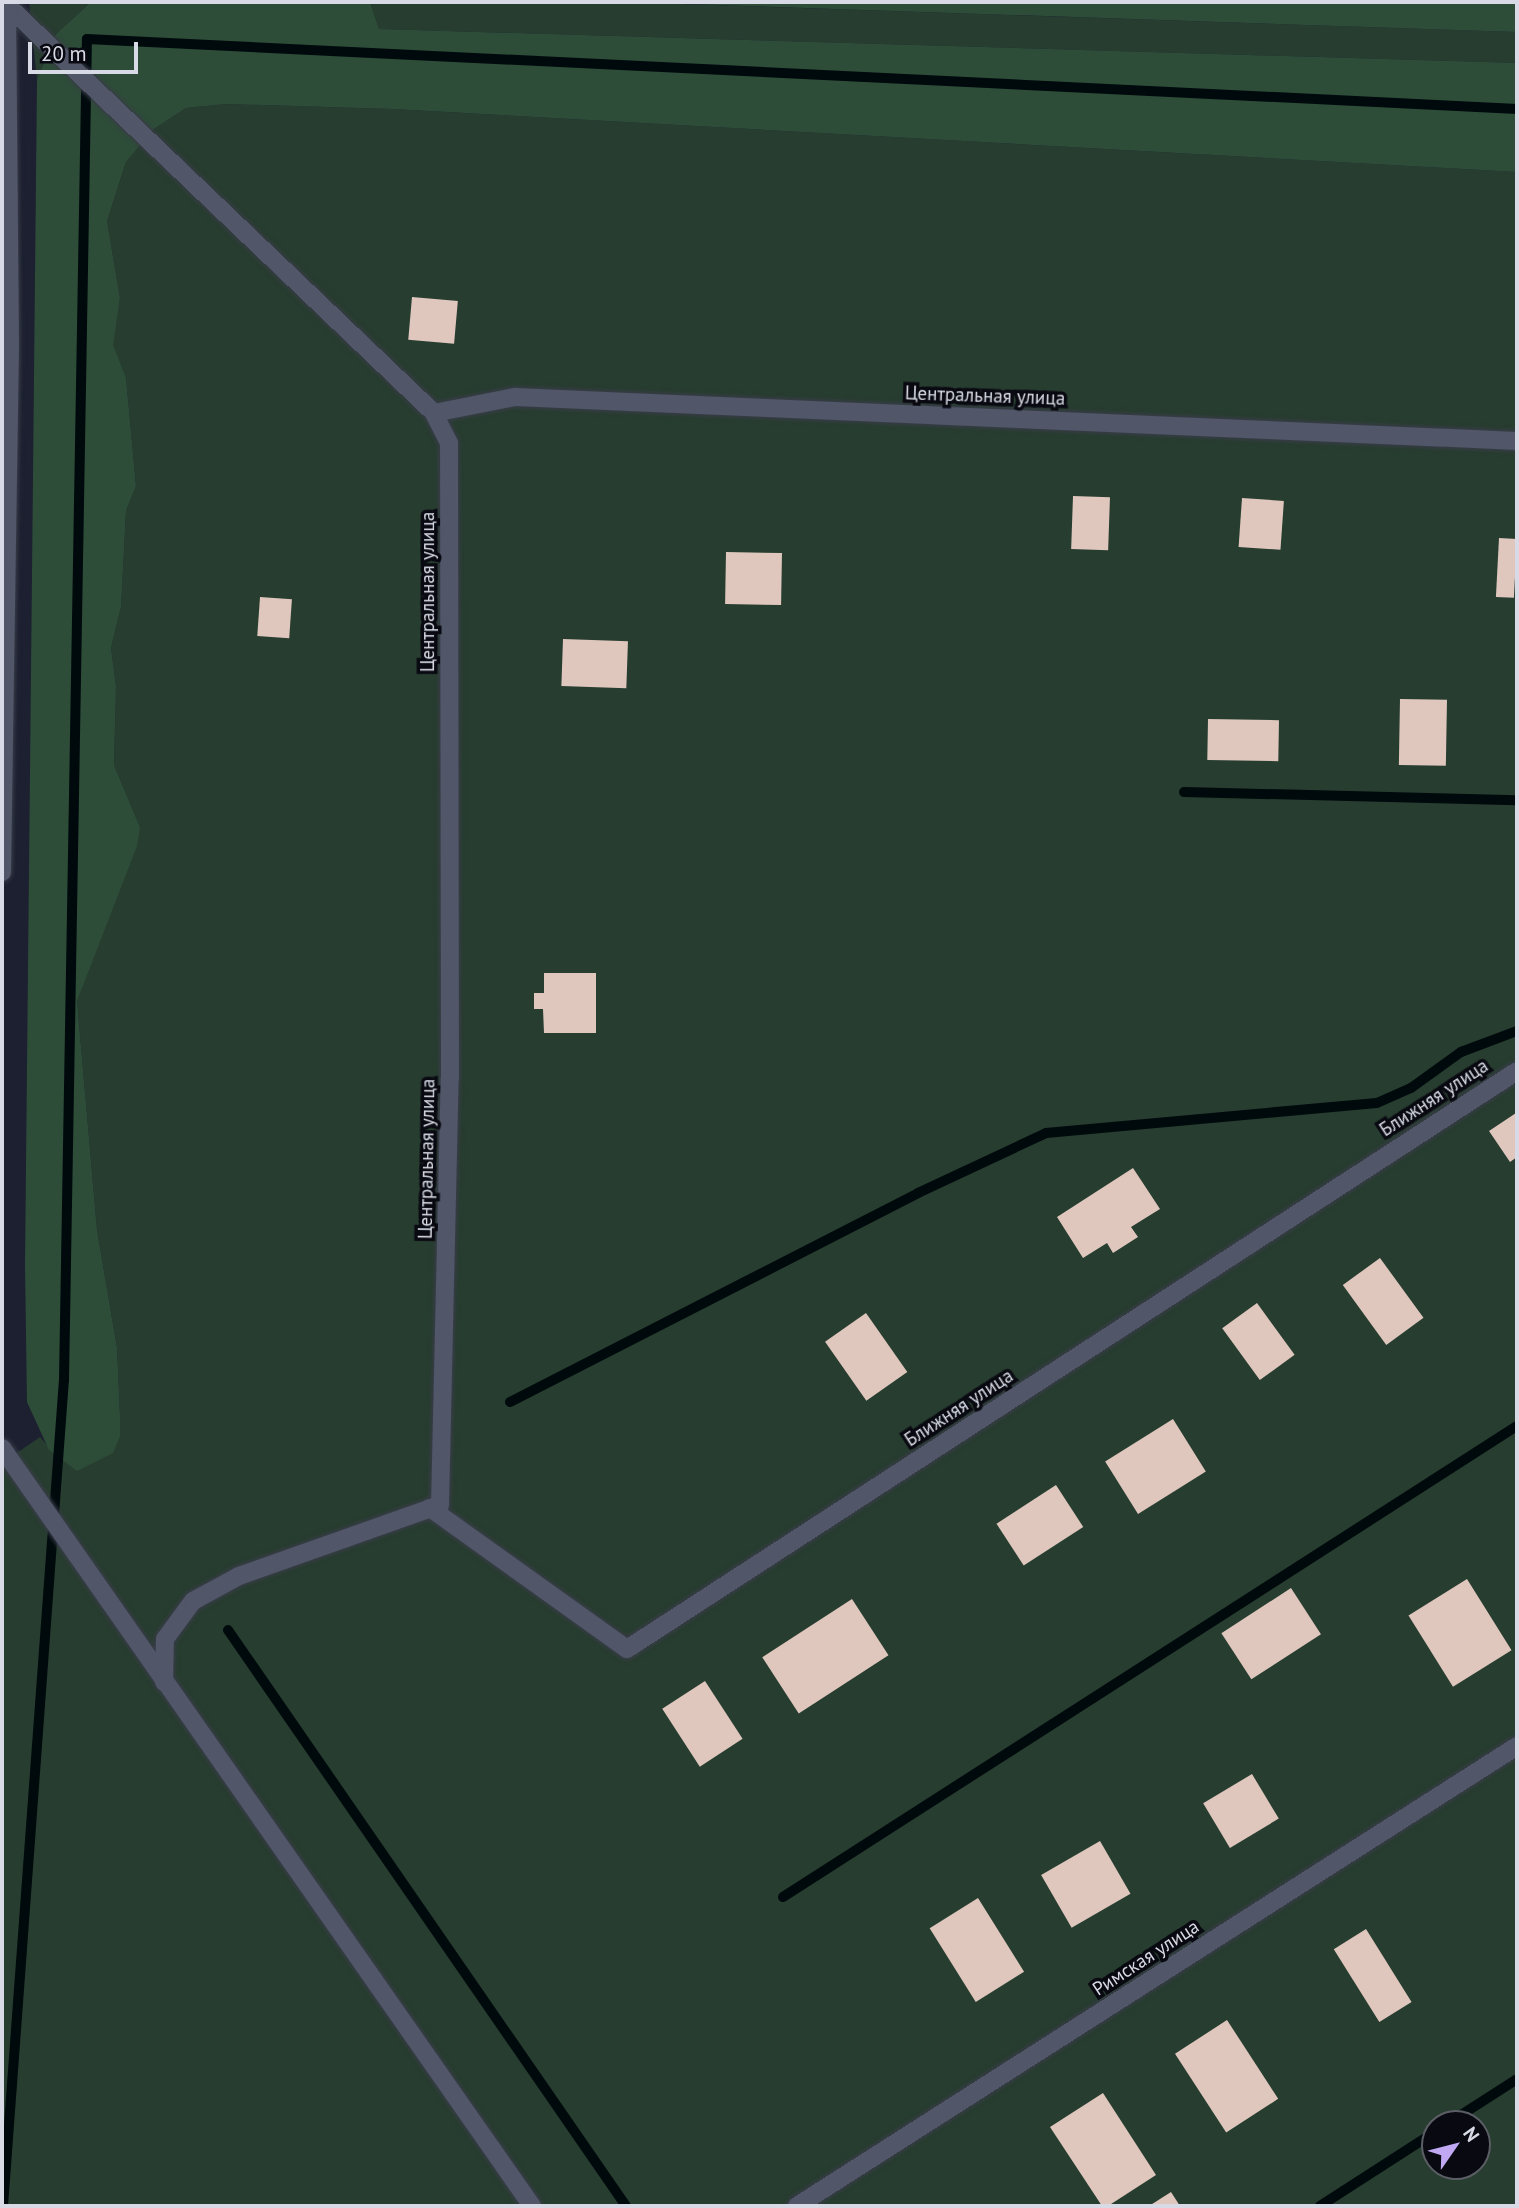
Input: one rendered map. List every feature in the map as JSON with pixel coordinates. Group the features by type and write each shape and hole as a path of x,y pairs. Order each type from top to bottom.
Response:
{"lane":[{"path":"2,872 7,3"},
{"path":"7,3 434,413"},
{"name":"Центральная улица","path":"430,1508 440,1505 450,1078 449,443 434,413 515,397 1517,440"},
{"name":"Ближняя улица","path":"430,1508 627,1649 1517,1071"},
{"path":"2,1448 532,2206"},
{"path":"164,1682 164,1639 193,1601 239,1577 430,1508"},
{"name":"Римская улица","path":"797,2206 1517,1746"}],"green space":[{"path":"29,2 91,2 56,34 37,80"},
{"path":"91,2 370,2 379,29 1517,63 1517,172 393,109 226,104 186,108 154,129 126,162 107,221 120,298 113,345 126,378 136,486 126,511 121,607 111,648 116,687 114,765 140,827 137,846 77,1001 97,1230 117,1348 120,1436 113,1453 77,1471 49,1450 27,1402 25,1265 37,80 56,34"},
{"path":"370,2 623,2 1517,32 1517,63 379,29"},
{"path":"629,2 1517,2 1517,32"},
{"path":"226,104 393,109 1517,172 1517,2206 2,2206 2,1463 40,1437 62,1462 120,1416 117,1348 97,1230 77,1001 140,827 114,765 116,687 111,648 121,607 126,511 136,486 126,378 112,345 120,298 107,221 126,162 154,129 186,108"}],"building":[{"path":"412,297 458,301 454,344 408,340"},
{"path":"1073,496 1110,497 1108,550 1071,549"},
{"path":"1242,498 1284,501 1280,550 1239,547"},
{"path":"1499,538 1517,539 1514,598 1496,597"},
{"path":"726,552 782,553 781,605 725,604"},
{"path":"260,597 292,599 289,638 257,636"},
{"path":"563,639 628,641 626,688 561,686"},
{"path":"1400,699 1447,700 1446,766 1399,765"},
{"path":"1208,719 1279,720 1278,761 1207,760"},
{"path":"544,973 596,973 596,1033 544,1033 543,1009 534,1009 534,993 544,993"},
{"path":"1516,1113 1517,1157 1510,1162 1489,1131"},
{"path":"1133,1168 1160,1209 1131,1227 1138,1237 1113,1253 1107,1243 1083,1258 1057,1217"},
{"path":"1380,1258 1423,1318 1386,1345 1343,1285"},
{"path":"1257,1303 1295,1355 1260,1380 1222,1328"},
{"path":"866,1313 907,1372 866,1401 825,1342"},
{"path":"1173,1419 1206,1472 1138,1514 1105,1461"},
{"path":"1056,1485 1083,1527 1024,1566 996,1524"},
{"path":"1467,1579 1512,1650 1453,1687 1408,1616"},
{"path":"1291,1588 1321,1634 1251,1679 1221,1633"},
{"path":"852,1599 888,1655 799,1713 762,1657"},
{"path":"705,1681 743,1739 700,1767 662,1709"},
{"path":"1252,1774 1279,1819 1230,1848 1203,1803"},
{"path":"1100,1841 1130,1894 1072,1928 1041,1875"},
{"path":"978,1898 1024,1972 976,2002 930,1928"},
{"path":"1366,1929 1412,2002 1379,2022 1334,1949"},
{"path":"1227,2020 1278,2099 1226,2133 1175,2054"},
{"path":"1103,2093 1156,2175 1108,2206 1102,2206 1050,2127"},
{"path":"1171,2192 1180,2206 1149,2206"}],"waterway":[{"path":"3,2206 64,1380 87,39 1517,109"},
{"path":"1184,792 1517,800"},
{"path":"510,1402 918,1193 1046,1133 1377,1103 1411,1088 1461,1052 1517,1031"},
{"path":"783,1897 1517,1426"},
{"path":"228,1630 626,2206"},
{"path":"1469,2110 1517,2079"},
{"path":"1320,2206 1421,2141"}]}
